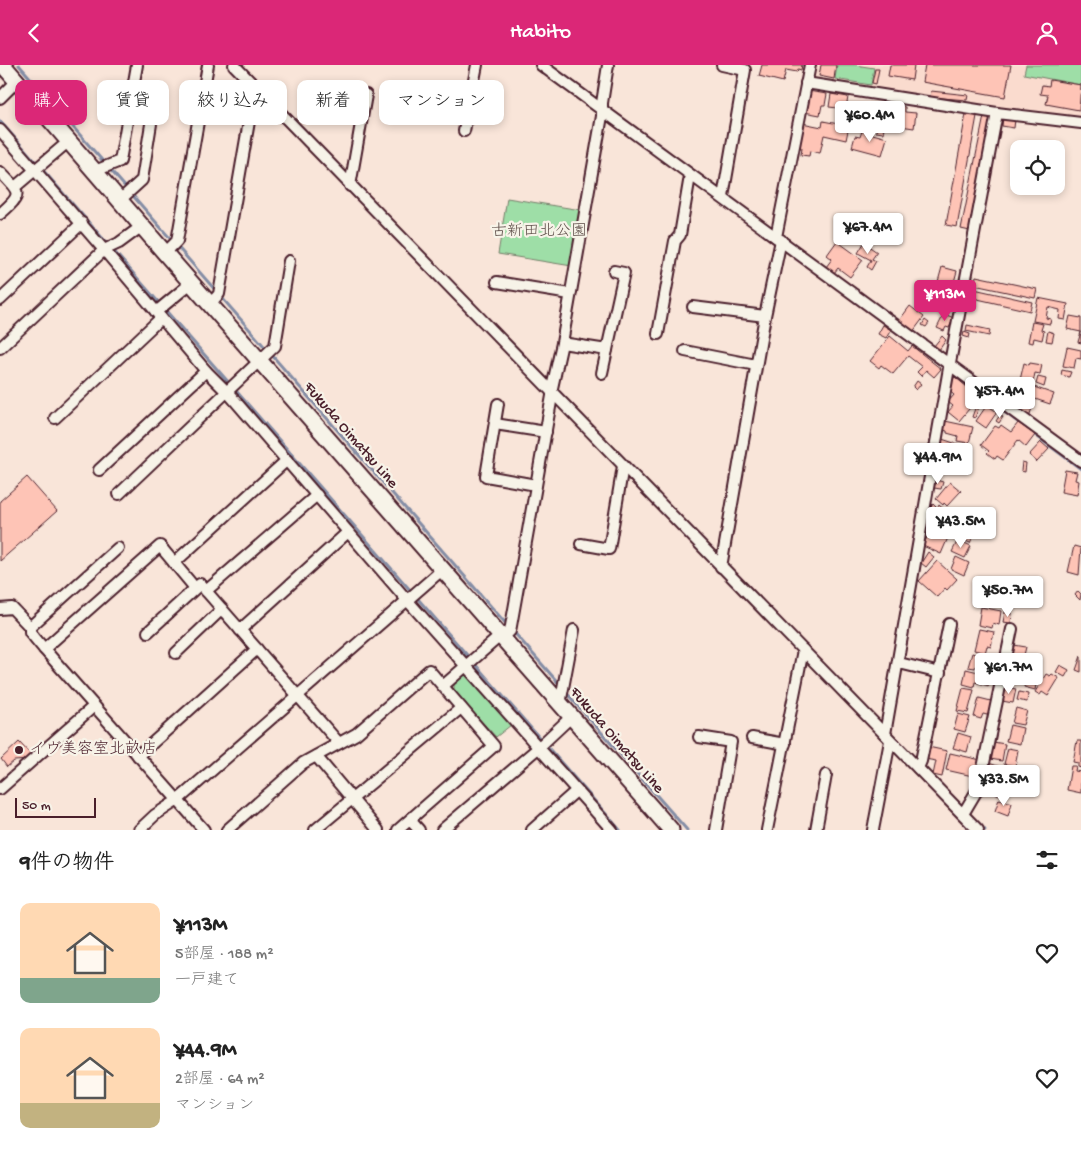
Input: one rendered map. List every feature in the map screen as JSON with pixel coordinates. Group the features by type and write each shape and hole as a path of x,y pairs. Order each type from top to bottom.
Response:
{"main road":[{"name":"Fukuda Oimatsu Line","path":"10,71 68,141 103,168 126,194 142,226 171,247 192,283 215,298 266,355 443,569 506,633 562,694 571,717 671,830"}],"street":[{"path":"103,168 120,161 138,65"},
{"path":"171,247 208,65"},
{"path":"234,65 248,80"},
{"path":"464,131 477,65"},
{"path":"541,65 691,179 723,197 949,369 1081,461"},
{"path":"443,686 506,633 562,343 602,112 608,65"},
{"path":"722,65 745,70 723,197"},
{"path":"722,563 810,65"},
{"path":"0,98 10,71"},
{"path":"806,83 997,113 1081,123"},
{"path":"873,830 887,733 949,369 997,113"},
{"path":"287,119 552,389 624,466 722,563 803,650 965,811 978,830"},
{"path":"126,194 142,180 151,125"},
{"path":"215,298 248,125"},
{"path":"351,183 361,125"},
{"path":"0,130 38,167 82,223 109,248 206,371 231,389 287,460 348,532 411,597 470,663 542,745 576,791 612,830"},
{"path":"15,187 68,141"},
{"path":"0,172 15,187 17,194 15,201 0,214"},
{"path":"658,334 675,241 680,235 691,179"},
{"path":"0,300 82,223"},
{"path":"0,348 109,248 142,226"},
{"path":"119,494 276,346 289,261"},
{"path":"602,373 624,273 614,271"},
{"path":"497,282 570,294"},
{"path":"55,418 160,311 192,283"},
{"path":"693,307 765,316"},
{"path":"562,343 607,350"},
{"path":"685,351 756,365"},
{"path":"99,470 206,371"},
{"path":"498,404 486,476 536,485"},
{"path":"495,424 546,432"},
{"path":"174,563 287,460"},
{"path":"581,544 609,549 624,466"},
{"path":"206,591 317,495"},
{"path":"240,630 348,532"},
{"path":"44,649 160,546 195,589"},
{"path":"30,627 118,548"},
{"path":"139,830 155,815 178,800 443,569"},
{"path":"148,633 200,584 339,743"},
{"path":"0,609 12,608 30,627 30,632 44,649 204,830"},
{"path":"176,653 222,609"},
{"path":"919,765 949,624"},
{"path":"965,811 979,787 1012,629"},
{"path":"562,694 574,630"},
{"path":"138,755 257,649"},
{"path":"767,830 803,650"},
{"path":"899,663 940,673"},
{"path":"227,830 304,763 356,734 429,670 494,746 398,830"},
{"path":"0,789 94,706"},
{"path":"315,830 461,707"},
{"path":"442,830 542,745 571,717"},
{"path":"700,737 731,742 716,830"},
{"path":"752,738 785,744"},
{"path":"316,756 378,830"},
{"path":"816,830 826,775"},
{"path":"532,830 576,791"},
{"path":"410,820 418,830"}],"shaded area":[{"path":"815,65 1081,65 1081,116 922,98 812,80"}],"green space":[{"path":"837,65 874,68 871,85 835,79"},
{"path":"1026,65 1081,65 1081,85 1024,74"},
{"name":"古新田北公園","path":"507,198 581,210 572,266 498,254"},
{"path":"465,674 511,725 496,737 454,691 454,682"}],"building":[{"path":"762,65 802,65 801,70 798,69 797,72 786,70 783,82 759,76"},
{"path":"821,65 836,65 834,79 819,76"},
{"path":"890,65 914,65 912,80 888,76"},
{"path":"925,65 1011,65 1005,97 922,82"},
{"path":"875,69 879,69 876,84 872,83"},
{"path":"1050,80 1081,85 1079,110 1046,104 1048,95 1040,94 1042,85 1049,86"},
{"path":"808,91 827,94 825,105 822,105 820,115 804,112"},
{"path":"931,91 968,95 967,100 930,97"},
{"path":"831,94 848,97 846,109 829,107"},
{"path":"880,104 888,105 883,133 876,132"},
{"path":"896,106 905,107 905,112 916,113 914,128 893,125"},
{"path":"843,112 853,114 851,124 841,122"},
{"path":"966,114 977,116 957,227 946,225"},
{"path":"984,116 993,117 970,231 961,229"},
{"path":"1003,117 1015,119 1014,128 1002,126"},
{"path":"823,121 849,126 846,140 824,135 820,153 810,151 809,156 801,155 802,148 797,147 802,123 822,127"},
{"path":"862,131 887,138 882,155 852,147 855,136 860,137"},
{"path":"837,241 863,260 850,277 838,268 834,273 826,267 832,259 827,255"},
{"path":"864,243 877,252 872,259 876,261 871,270 867,267 871,260 858,253"},
{"path":"942,267 957,271 951,293 936,289"},
{"path":"976,276 1037,289 1035,298 974,285"},
{"path":"974,289 1032,302 1030,311 973,298"},
{"path":"933,292 958,298 956,310 931,304"},
{"path":"1038,298 1068,304 1065,320 1059,319 1060,310 1048,307 1046,318 1051,319 1050,324 1033,321"},
{"path":"910,306 924,317 912,333 898,322"},
{"path":"944,314 954,318 949,328 946,327 944,331 937,328"},
{"path":"1070,316 1081,318 1081,332 1067,329"},
{"path":"925,320 929,323 926,327 922,325"},
{"path":"1032,322 1043,324 1041,330 1044,331 1042,340 1034,338 1033,343 1028,342"},
{"path":"883,325 891,330 886,338 878,334"},
{"path":"967,325 990,330 989,336 966,331"},
{"path":"1048,331 1054,333 1052,342 1046,341"},
{"path":"964,332 970,334 969,338 963,336"},
{"path":"1081,332 1081,343 1078,342"},
{"path":"890,336 908,351 912,346 941,369 934,377 926,370 921,376 917,372 922,367 908,356 893,374 881,365 879,368 870,361"},
{"path":"942,336 946,340 939,350 934,346"},
{"path":"1067,347 1081,350 1081,359 1076,358 1074,368 1063,366"},
{"path":"1024,363 1042,365 1040,374 1035,373 1033,383 1020,380"},
{"path":"1062,370 1071,372 1069,377 1061,375"},
{"path":"955,377 979,397 959,421 948,412 953,406 948,402 954,395 948,390 951,386 949,384"},
{"path":"1038,377 1046,379 1044,387 1036,384"},
{"path":"917,381 921,384 916,390 913,387"},
{"path":"1034,387 1054,394 1050,404 1035,399 1030,414 1014,408 1020,390 1032,394"},
{"path":"978,400 981,401 975,418 972,417"},
{"path":"987,405 997,412 986,428 976,421"},
{"path":"1000,415 1003,417 999,423 996,421"},
{"path":"945,421 973,427 969,443 957,441 958,436 943,430"},
{"path":"1018,423 1035,435 1026,447 1018,440 1003,460 997,456 995,459 987,453 989,451 981,445 995,426 999,428 1001,425 1011,432"},
{"path":"942,439 960,445 955,462 940,457 943,449 939,447"},
{"path":"1041,442 1049,449 1037,462 1029,455"},
{"path":"1022,462 1026,463 1025,472 1021,471"},
{"path":"1065,470 1077,472 1075,480 1079,481 1077,495 1061,492"},
{"path":"27,477 57,511 0,561 0,501"},
{"path":"936,480 943,482 941,489 934,488"},
{"path":"950,482 961,491 947,506 936,499"},
{"path":"933,504 937,508 939,505 947,512 942,518 940,516 938,518 928,511"},
{"path":"950,513 962,526 958,530 944,519"},
{"path":"962,513 967,516 963,521 959,518"},
{"path":"970,516 975,520 969,527 964,523"},
{"path":"929,521 950,533 941,554 923,546 931,528 926,526"},
{"path":"963,530 974,535 970,543 959,538"},
{"path":"958,540 971,546 965,558 952,552"},
{"path":"1074,546 1081,548 1079,575 1068,572"},
{"path":"928,552 934,557 926,567 921,563"},
{"path":"956,557 969,563 964,575 951,569"},
{"path":"937,561 957,579 937,597 919,581"},
{"path":"1078,591 1081,594 1080,600 1075,595"},
{"path":"981,607 1001,611 999,625 993,623 992,628 978,625"},
{"path":"1005,612 1012,613 1011,623 1003,622"},
{"path":"979,629 994,632 991,647 987,646 985,653 974,650"},
{"path":"1014,645 1026,647 1022,663 1039,667 1035,690 1024,687 1027,673 1020,671 1018,679 1007,677"},
{"path":"972,653 981,656 980,661 987,663 985,669 976,666 975,668 968,667"},
{"path":"1081,656 1081,672 1076,670"},
{"path":"992,657 1003,660 999,675 988,672"},
{"path":"1060,665 1069,670 1065,677 1056,672"},
{"path":"966,669 991,675 989,686 975,682 974,687 963,684"},
{"path":"1046,674 1050,676 1052,674 1059,678 1048,696 1042,692 1040,695 1035,692"},
{"path":"1005,687 1016,689 1013,703 1002,701"},
{"path":"963,688 974,690 968,713 957,711"},
{"path":"1019,692 1028,694 1027,702 1017,700"},
{"path":"979,698 995,702 991,716 983,714 981,719 974,717"},
{"path":"1016,708 1027,711 1023,725 1012,723"},
{"path":"958,714 970,717 965,732 954,729"},
{"path":"1010,725 1023,728 1020,744 1006,741"},
{"path":"958,733 971,737 967,752 953,748"},
{"path":"1077,741 1081,741 1081,768 1078,767 1078,763 1073,762"},
{"name":"イヴ美容室北畝店","path":"19,742 33,757 31,760 14,761 7,767 1,759"},
{"path":"993,742 1005,744 1002,761 990,759"},
{"path":"928,747 947,751 942,777 933,775 936,761 925,759"},
{"path":"1008,748 1018,750 1015,766 1004,764"},
{"path":"950,753 981,760 977,777 946,770"},
{"path":"989,763 1000,767 996,779 985,776"},
{"path":"1071,766 1076,766 1075,771 1081,772 1081,793 1067,790"},
{"path":"1005,767 1016,772 1011,783 1000,778"},
{"path":"993,780 1009,786 1006,797 989,791"},
{"path":"999,799 1012,803 1008,816 995,811"}],"waterway":[{"path":"19,65 508,626"},
{"path":"1008,110 1081,118"},
{"path":"0,121 620,830"},
{"path":"868,311 1081,469"},
{"path":"512,630 561,686"},
{"path":"565,691 687,830"},
{"path":"979,824 985,830"}],"place":[{"name":"イヴ美容室北畝店","path":"19,750"}]}
